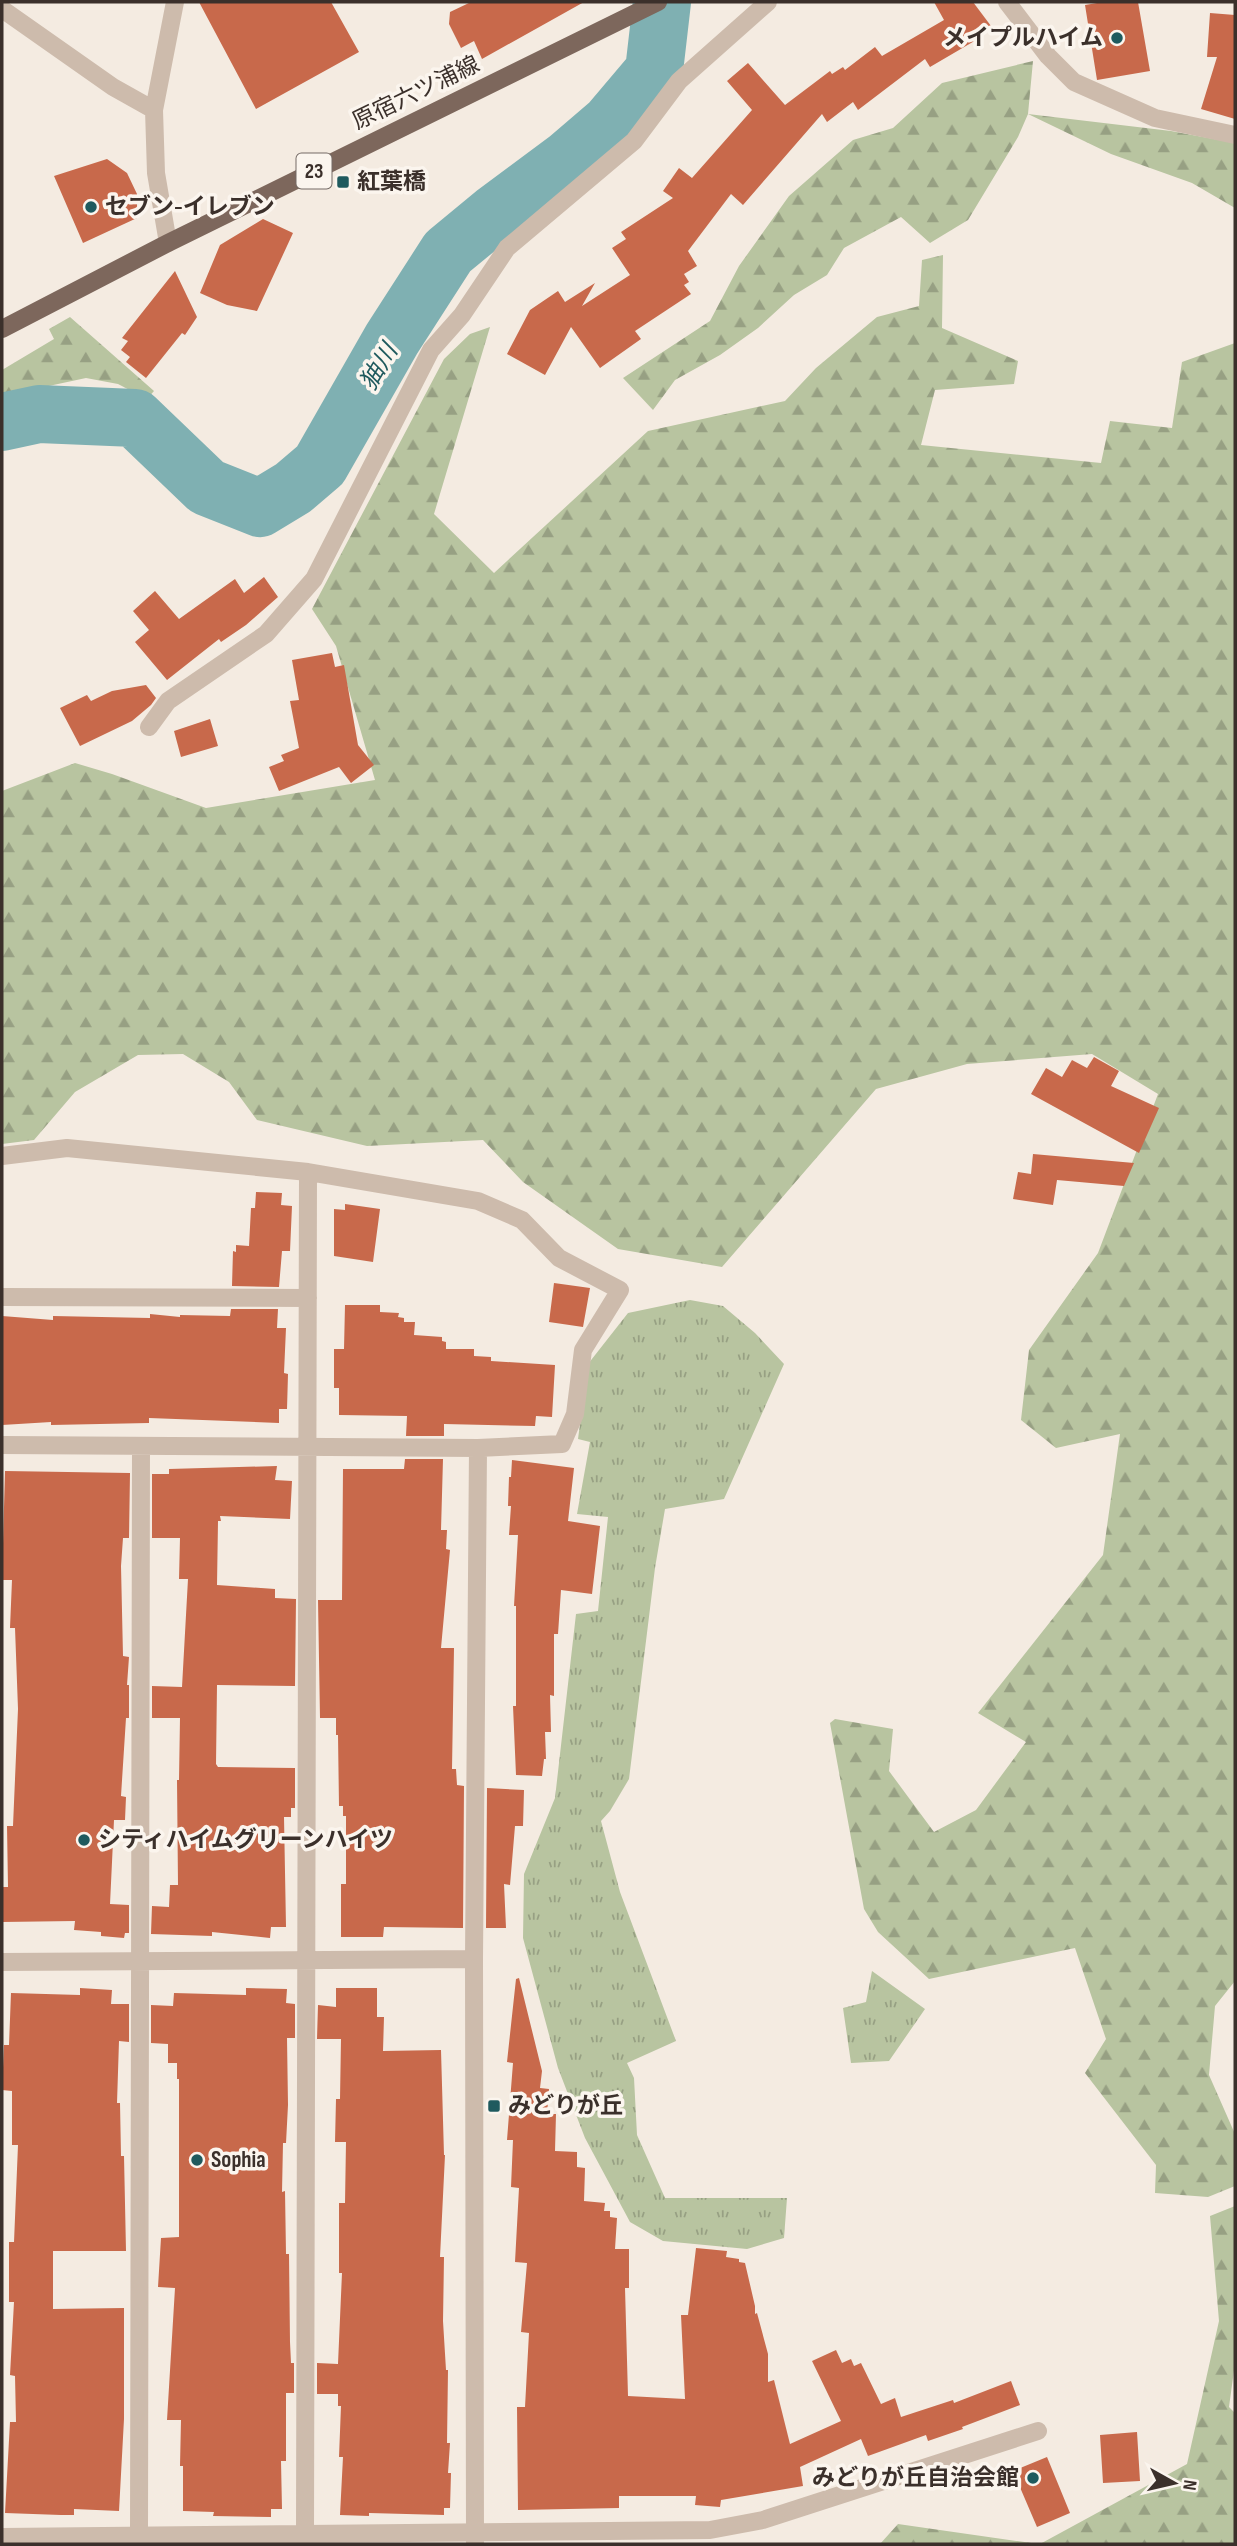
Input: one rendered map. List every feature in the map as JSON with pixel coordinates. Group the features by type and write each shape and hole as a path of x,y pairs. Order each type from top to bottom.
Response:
{"main road":[{"name":"原宿六ツ浦線","path":"2,328 168,243 658,2"}],"street":[{"path":"168,243 156,173 154,110 174,2"},
{"path":"149,727 168,701 266,635 314,579 428,355 462,315 507,248 634,141 679,81 768,2"},
{"path":"1007,2 1048,56 1074,82 1155,118 1235,135"},
{"path":"2,9 113,87 154,110"},
{"path":"2,1156 67,1148 308,1172 478,1201 522,1220 559,1258 620,1290 583,1350 575,1414 562,1444 478,1448 2,1446"},
{"path":"305,2532 308,1172"},
{"path":"2,1297 308,1298"},
{"path":"139,2534 141,1446"},
{"path":"475,2539 474,1959 478,1448"},
{"path":"2,1962 474,1959"},
{"path":"2,2537 305,2532 475,2539 708,2537 1038,2431"}],"green space":[{"path":"1033,61 1028,114 1018,137 968,220 930,243 901,217 844,248 827,275 794,295 758,328 720,355 675,380 653,410 623,378 710,321 739,266 789,196 853,140 893,128 942,83"},
{"path":"1028,114 1171,131 1235,143 1235,208 1192,183 1111,154"},
{"path":"943,255 942,328 1018,361 1014,384 935,390 921,445 1101,463 1110,421 1172,428 1182,362 1235,343 1235,1981 1215,2006 1209,2075 1235,2134 1235,2186 1208,2197 1155,2193 1156,2165 1085,2073 1106,2039 1075,1948 929,1979 878,1932 864,1909 830,1723 835,1719 893,1729 889,1771 934,1832 976,1810 1026,1742 978,1713 1103,1555 1120,1434 1056,1448 1021,1420 1029,1350 1098,1253 1158,1094 1092,1054 967,1064 876,1089 722,1267 618,1249 523,1182 483,1140 367,1146 257,1120 229,1082 183,1054 138,1055 75,1092 34,1140 2,1144 2,791 75,763 206,808 375,780 336,646 312,609 444,359 470,334 490,327 434,514 494,573 648,431 785,401 816,368 877,317 919,306 922,260"},
{"path":"70,317 154,391 147,399 118,384 86,378 2,396 2,370 54,339 49,329"},
{"path":"690,1300 723,1306 755,1333 784,1364 724,1499 665,1509 655,1568 629,1779 601,1821 620,1892 676,2041 627,2063 634,2078 637,2135 665,2198 787,2198 784,2238 747,2249 663,2241 630,2222 585,2138 558,2068 523,1938 524,1874 555,1798 576,1614 598,1611 608,1517 577,1514 590,1442 578,1439 588,1364 628,1313"},
{"path":"872,1971 925,2009 889,2061 851,2063 843,2008 866,2002"},
{"path":"1235,2206 1235,2363 1229,2407 1235,2413 1235,2544 1040,2544 1187,2464 1219,2321 1210,2216"},
{"path":"898,2524 1038,2544 880,2544"}],"building":[{"path":"199,2 331,2 359,52 256,109"},
{"path":"471,2 584,2 482,59 474,41 461,48 449,24 450,12"},
{"path":"934,2 973,2 991,26 981,33 983,36 930,67 925,59 858,110 853,102 827,122 822,114 743,205 731,194 688,251 697,266 684,274 689,282 684,285 691,294 635,331 641,339 600,368 571,327 545,375 507,354 530,310 558,291 565,302 595,283 582,306 630,275 612,248 626,239 621,232 673,198 663,191 679,168 692,178 752,110 727,81 748,63 785,105 830,71 832,74 843,67 845,70 875,47 882,56 944,20"},
{"name":"メイプルハイム","path":"1138,2 1150,71 1097,80 1085,5"},
{"path":"1210,13 1235,15 1235,119 1201,109 1217,57 1207,57"},
{"path":"107,159 127,173 137,194 137,218 83,243 54,176"},
{"path":"263,219 293,233 257,311 227,305 200,293 220,245"},
{"path":"175,271 197,317 185,335 182,333 146,378 126,362 130,357 121,350 128,341 122,338"},
{"path":"264,577 278,597 246,625 221,642 219,639 167,680 135,642 149,630 133,611 155,591 179,619 235,579 244,593"},
{"path":"332,653 335,667 344,665 358,745 374,765 351,783 339,767 279,791 269,767 284,761 281,755 299,748 290,701 299,700 292,660"},
{"path":"146,685 156,698 151,705 132,721 80,746 60,708 87,695 91,701 112,691"},
{"path":"210,719 218,746 181,757 174,731"},
{"path":"1094,1057 1119,1071 1111,1086 1159,1108 1139,1153 1031,1094 1046,1068 1062,1077 1072,1060 1087,1068"},
{"path":"1033,1154 1134,1163 1124,1186 1057,1180 1053,1205 1013,1199 1018,1172 1031,1174"},
{"path":"256,1192 282,1193 281,1205 292,1206 290,1251 282,1251 279,1287 232,1286 233,1251 236,1252 236,1245 249,1246 251,1208 255,1208"},
{"path":"345,1204 380,1209 373,1262 334,1256 334,1209 345,1210"},
{"path":"554,1283 590,1288 583,1327 549,1322"},
{"path":"345,1305 380,1305 380,1312 399,1313 398,1317 404,1318 404,1322 415,1322 414,1335 442,1337 442,1341 446,1342 446,1349 474,1349 474,1356 491,1357 491,1361 555,1365 552,1417 536,1416 535,1426 444,1424 444,1436 406,1436 407,1416 339,1415 339,1388 334,1388 334,1349 344,1349"},
{"path":"231,1309 278,1309 277,1328 286,1328 284,1373 288,1374 287,1409 279,1409 279,1423 149,1418 149,1423 51,1425 51,1422 2,1425 2,1316 53,1320 53,1316 230,1316"},
{"path":"405,1459 443,1459 441,1530 447,1530 446,1549 450,1550 441,1648 454,1648 452,1769 456,1769 457,1785 464,1786 463,1928 384,1927 383,1937 341,1937 341,1884 346,1884 346,1816 343,1816 343,1806 339,1806 336,1718 320,1718 318,1600 342,1600 343,1469 404,1469"},
{"path":"512,1460 574,1468 568,1521 600,1526 592,1594 561,1590 558,1634 554,1634 554,1696 550,1695 551,1732 545,1732 546,1759 542,1776 516,1775 513,1706 516,1706 514,1606 518,1535 509,1535 509,1477"},
{"path":"277,1466 275,1480 292,1481 290,1519 220,1516 217,1585 275,1589 275,1598 296,1599 295,1686 217,1685 216,1764 218,1767 295,1768 295,1808 291,1808 291,1817 284,1817 286,1927 271,1927 270,1938 212,1932 212,1936 151,1934 152,1906 169,1907 170,1885 178,1885 177,1780 180,1718 152,1718 152,1686 182,1687 188,1579 179,1579 180,1538 152,1538 152,1474 169,1474 169,1469"},
{"path":"5,1471 130,1473 129,1538 123,1538 121,1566 123,1656 129,1657 129,1718 126,1718 121,1796 126,1797 125,1820 114,1820 110,1904 129,1905 129,1933 125,1933 124,1938 101,1936 101,1932 74,1930 75,1921 2,1922 2,1887 8,1887 7,1826 13,1826 18,1709 15,1628 10,1628 12,1580 2,1580"},
{"path":"487,1788 524,1790 523,1826 515,1826 510,1885 504,1884 506,1928 486,1928"},
{"path":"519,1978 542,2071 540,2088 549,2089 547,2114 556,2114 555,2151 577,2152 577,2167 585,2168 584,2201 605,2203 604,2211 610,2211 610,2217 617,2218 615,2249 629,2249 629,2288 625,2288 628,2396 685,2399 681,2315 688,2315 696,2248 727,2251 726,2257 745,2263 755,2314 757,2313 768,2354 768,2382 774,2380 790,2444 841,2421 812,2361 836,2350 842,2363 851,2359 854,2366 861,2363 881,2404 895,2398 901,2417 953,2400 954,2403 1011,2381 1020,2405 928,2441 926,2435 868,2456 861,2439 800,2467 803,2486 721,2500 720,2507 695,2505 696,2496 619,2496 619,2508 518,2510 517,2407 525,2407 529,2333 521,2332 527,2263 515,2262 519,2188 511,2187 513,2140 507,2140 513,2063 507,2062 516,1979"},
{"path":"80,1988 112,1990 111,2004 129,2004 129,2042 119,2041 117,2103 120,2103 121,2156 124,2156 126,2251 53,2251 53,2309 124,2308 124,2419 119,2511 74,2509 74,2515 5,2513 10,2422 16,2422 15,2376 10,2375 14,2302 9,2302 9,2242 14,2242 18,2145 12,2145 12,2091 2,2090 4,2045 9,2045 11,1993 80,1995"},
{"path":"246,1988 287,1989 286,2003 295,2004 295,2038 287,2038 288,2105 286,2143 283,2143 282,2192 285,2191 286,2254 289,2254 290,2342 291,2363 294,2363 294,2393 286,2393 286,2461 281,2461 282,2509 271,2509 271,2517 213,2516 214,2512 183,2511 181,2420 167,2420 175,2288 158,2287 161,2238 179,2237 179,2079 177,2063 168,2063 168,2044 151,2043 151,2005 173,2006 174,1993 246,1995"},
{"path":"336,1988 377,1988 377,2017 384,2017 383,2051 441,2050 445,2155 440,2257 444,2257 443,2321 448,2370 448,2473 451,2473 450,2508 444,2508 444,2515 340,2515 343,2457 339,2457 341,2406 338,2406 338,2394 317,2394 317,2363 338,2364 342,2273 339,2273 339,2203 345,2203 346,2142 335,2142 336,2099 340,2099 341,2039 317,2039 318,2005 336,2007"},
{"path":"1137,2432 1140,2481 1103,2483 1100,2435"},
{"path":"1047,2457 1070,2513 1037,2527 1013,2471"}],"waterway":[{"name":"㹨川","path":"2,422 39,414 135,418 207,487 260,508 293,488 320,465 392,339 448,252 610,123 654,71 662,2"}],"place":[{"name":"メイプルハイム","path":"1117,38"},
{"name":"紅葉橋","path":"343,182"},
{"name":"セブン-イレブン","path":"91,207"},
{"name":"シティハイムグリーンハイツ","path":"84,1840"},
{"name":"みどりが丘","path":"494,2106"},
{"name":"Sophia","path":"197,2160"},
{"name":"みどりが丘自治会館","path":"1033,2478"}]}
